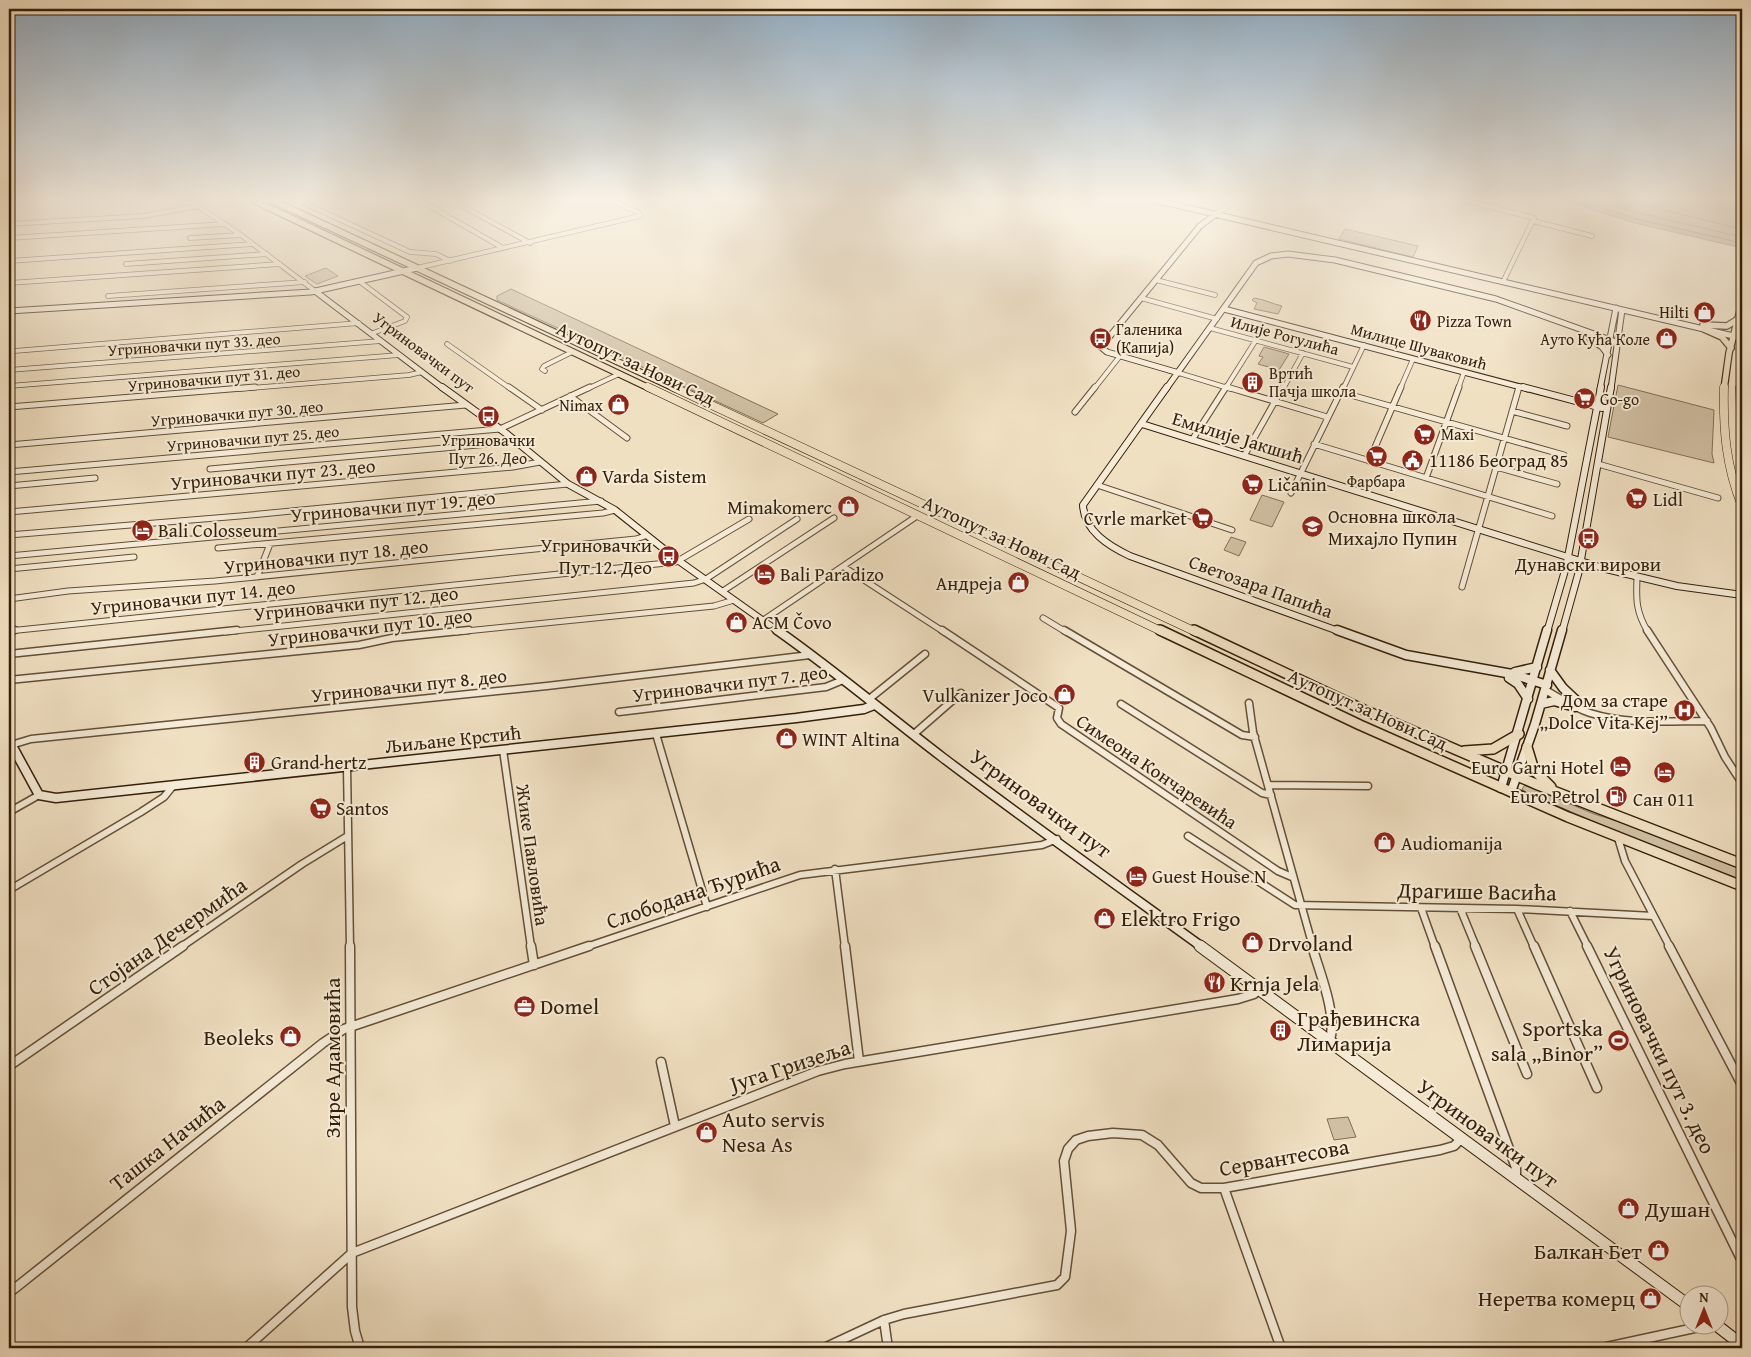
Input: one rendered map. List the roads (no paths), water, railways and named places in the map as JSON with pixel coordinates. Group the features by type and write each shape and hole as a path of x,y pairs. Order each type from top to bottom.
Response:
{"main road":[{"name":"Аутопут за Нови Сад","path":"388,264 1299,697 1618,838 1742,886"},
{"name":"Аутопут за Нови Сад","path":"409,264 1310,686 1506,772 1742,864"},
{"path":"1742,303 1726,369 1725,409 1730,474 1742,506"},
{"path":"1703,327 1727,326 1738,318"},
{"path":"1703,327 1722,337 1731,348"},
{"path":"1742,352 1739,383 1742,466"},
{"path":"1725,409 1739,412"},
{"path":"1455,750 1491,752 1502,747 1518,734"},
{"path":"1528,747 1528,758 1535,773 1553,788 1576,800"}],"street":[{"path":"9,283 275,264"},
{"name":"Угриновачки пут","path":"280,264 500,429 568,484 615,510 645,536 834,671 871,703 1678,1298"},
{"path":"9,311 316,291 432,264"},
{"path":"1169,264 1101,347 1104,351 1327,417"},
{"name":"Светозара Папића","path":"1256,264 1097,485 1083,506 1084,517 1096,532 1125,553 1397,652 1484,672 1508,675 1546,688"},
{"name":"Светозара Папића","path":"1349,264 1517,306 1540,314 1587,336"},
{"path":"1428,264 1670,321 1742,334"},
{"path":"1503,282 1512,264"},
{"path":"1156,280 1215,295"},
{"path":"359,281 407,317 405,321 373,334"},
{"path":"108,296 305,282"},
{"path":"1141,298 1217,319"},
{"path":"1591,303 1608,311 1614,318"},
{"name":"Милице Шуваковић","path":"1224,309 1607,409"},
{"path":"1506,790 1506,772 1538,667 1568,558 1614,318 1619,309"},
{"path":"1506,790 1516,776 1528,747 1569,611 1581,562 1618,345 1619,309"},
{"path":"1620,326 1624,321 1632,317 1648,316"},
{"path":"14,351 359,323"},
{"name":"Илије Рогулића","path":"1210,328 1353,367"},
{"path":"1734,334 1742,338"},
{"path":"1587,336 1610,340 1618,345"},
{"path":"1587,336 1608,355"},
{"path":"1192,440 1256,340"},
{"name":"Угриновачки пут 33. део","path":"9,370 381,341"},
{"path":"447,344 542,410"},
{"path":"1290,493 1364,346"},
{"path":"545,372 542,369 544,366 572,352"},
{"path":"1244,456 1303,353"},
{"path":"9,386 400,355"},
{"path":"1076,412 1120,356"},
{"path":"1369,461 1394,408 1413,359"},
{"name":"Угриновачки пут 31. део","path":"9,407 400,376 422,372"},
{"path":"1426,478 1464,372"},
{"path":"500,429 619,374"},
{"path":"1462,586 1519,386"},
{"path":"1340,392 1564,456"},
{"path":"570,396 627,438"},
{"name":"Угриновачки пут 30. део","path":"9,445 466,405"},
{"path":"1512,411 1567,426"},
{"name":"Емилије Јакшић","path":"1142,424 1637,578 1677,586 1742,595"},
{"name":"Угриновачки пут 25. део","path":"9,472 500,429"},
{"path":"210,469 489,444 514,440"},
{"path":"1314,444 1552,516"},
{"name":"Угриновачки пут 23. део","path":"9,512 513,467 540,462"},
{"path":"1598,464 1718,498"},
{"path":"1496,466 1557,484"},
{"path":"9,486 95,478"},
{"path":"9,535 240,516 568,484"},
{"path":"1097,485 1232,530"},
{"name":"Угриновачки пут 19. део","path":"9,556 601,501"},
{"path":"218,548 603,513 615,510"},
{"path":"762,621 917,516"},
{"path":"723,591 834,518"},
{"path":"679,561 749,519"},
{"path":"706,579 797,519"},
{"name":"Угриновачки пут 18. део","path":"9,599 75,590 257,577 527,551 636,539 645,536"},
{"path":"257,577 270,544"},
{"path":"9,569 134,557"},
{"name":"Угриновачки пут 14. део","path":"9,631 679,561"},
{"name":"Симеона Кончаревића","path":"844,567 1046,698 1059,708 1057,718 1061,724 1278,871 1292,877"},
{"path":"1637,578 1636,605 1639,617 1707,721 1725,757 1742,783"},
{"name":"Угриновачки пут 12. део","path":"9,654 694,583 706,579"},
{"name":"Угриновачки пут 10. део","path":"9,680 359,645 392,638 714,606 734,600"},
{"path":"1044,618 1242,736 1255,737"},
{"path":"871,703 925,654"},
{"name":"Угриновачки пут 8. део","path":"10,742 545,686 810,655"},
{"path":"1508,675 1538,667"},
{"path":"1550,670 1576,705"},
{"path":"1508,675 1518,684 1528,699"},
{"name":"Угриновачки пут 7. део","path":"620,712 826,688 843,680"},
{"path":"1546,688 1593,714 1621,719 1707,721"},
{"path":"914,734 961,693"},
{"path":"1541,704 1554,701 1576,705"},
{"name":"Љиљане Крстић","path":"39,795 48,798 66,798 656,734 833,714 864,709 871,703"},
{"path":"1249,703 1255,737 1331,1014 1333,1029 1330,1041"},
{"path":"1121,704 1262,793 1271,795"},
{"path":"656,734 707,907"},
{"path":"9,812 39,795 10,742"},
{"name":"Жике Павловића","path":"503,750 534,965"},
{"name":"Зире Адамовића","path":"346,767 346,837 352,1026 352,1307 355,1331 360,1348"},
{"path":"1268,785 1368,786"},
{"path":"9,890 141,812 166,795 173,786"},
{"path":"1188,836 1291,904 1300,906"},
{"name":"Стојана Дечермића","path":"9,1066 302,864 346,837"},
{"path":"1618,838 1625,861 1742,1085"},
{"name":"Слободана Ђурића","path":"352,1026 793,877 835,869 1042,845 1057,839"},
{"path":"835,869 859,1061"},
{"name":"Драгише Васића","path":"1300,906 1570,910 1653,916"},
{"path":"1421,908 1516,1168 1516,1178"},
{"path":"1460,908 1528,1074"},
{"path":"1518,909 1597,1088"},
{"name":"Угриновачки пут 3. део","path":"1570,910 1742,1261"},
{"name":"Југа Гризеља","path":"352,1253 826,1068 1238,999 1254,994 1259,988"},
{"name":"Ташка Начића","path":"9,1293 323,1043 352,1026"},
{"path":"661,1062 675,1126"},
{"name":"Сервантесова","path":"824,1348 884,1320 904,1314 1042,1289 1062,1282 1065,1277 1071,1240 1064,1161 1071,1145 1081,1138 1113,1133 1147,1136 1159,1146 1191,1183 1201,1188 1224,1188 1440,1150 1454,1146 1462,1138"},
{"path":"1224,1188 1281,1348"},
{"path":"246,1348 352,1253"},
{"path":"884,1320 888,1348"},
{"path":"1602,1348 1678,1332"},
{"path":"1728,1334 1742,1345"}],"place":[{"name":"Hilti","path":"1705,312"},
{"name":"Pizza Town","path":"1421,321"},
{"name":"Галеника (Капија)","path":"1100,338"},
{"name":"Ауто Кућа Коле","path":"1666,339"},
{"name":"Вртић Пачја школа","path":"1253,382"},
{"name":"Go-go","path":"1584,399"},
{"name":"Nimax","path":"619,405"},
{"name":"Угриновачки Пут 26. Део","path":"488,416"},
{"name":"Maxi","path":"1425,434"},
{"name":"Фарбара","path":"1376,457"},
{"name":"11186 Београд 85","path":"1413,460"},
{"name":"Varda Sistem","path":"586,476"},
{"name":"Ličanin","path":"1252,484"},
{"name":"Lidl","path":"1637,499"},
{"name":"Mimakomerc","path":"848,507"},
{"name":"Cvrle market","path":"1203,518"},
{"name":"Основна школа Михајло Пупин","path":"1312,527"},
{"name":"Bali Colosseum","path":"142,530"},
{"name":"Дунавски вирови","path":"1588,538"},
{"name":"Угриновачки Пут 12. Део","path":"668,556"},
{"name":"Bali Paradizo","path":"764,574"},
{"name":"Андреја","path":"1018,583"},
{"name":"ACM Čovo","path":"736,622"},
{"name":"Vulkanizer Joco","path":"1064,695"},
{"name":"Дом за старе „Dolce Vita Kej”","path":"1684,711"},
{"name":"WINT Altina","path":"786,739"},
{"name":"Grand hertz","path":"255,762"},
{"name":"Euro Garni Hotel","path":"1620,767"},
{"name":"Сан 011","path":"1664,773"},
{"name":"Euro Petrol","path":"1616,796"},
{"name":"Santos","path":"320,808"},
{"name":"Audiomanija","path":"1385,843"},
{"name":"Guest House N","path":"1136,876"},
{"name":"Elektro Frigo","path":"1105,918"},
{"name":"Drvoland","path":"1252,943"},
{"name":"Krnja Jela","path":"1214,983"},
{"name":"Domel","path":"524,1006"},
{"name":"Грађевинска Лимарија","path":"1281,1031"},
{"name":"Beoleks","path":"290,1037"},
{"name":"Sportska sala „Binor”","path":"1619,1041"},
{"name":"Auto servis Nesa As","path":"706,1132"},
{"name":"Душан","path":"1629,1209"},
{"name":"Балкан Бет","path":"1658,1251"},
{"name":"Неретва комерц","path":"1651,1298"}]}
